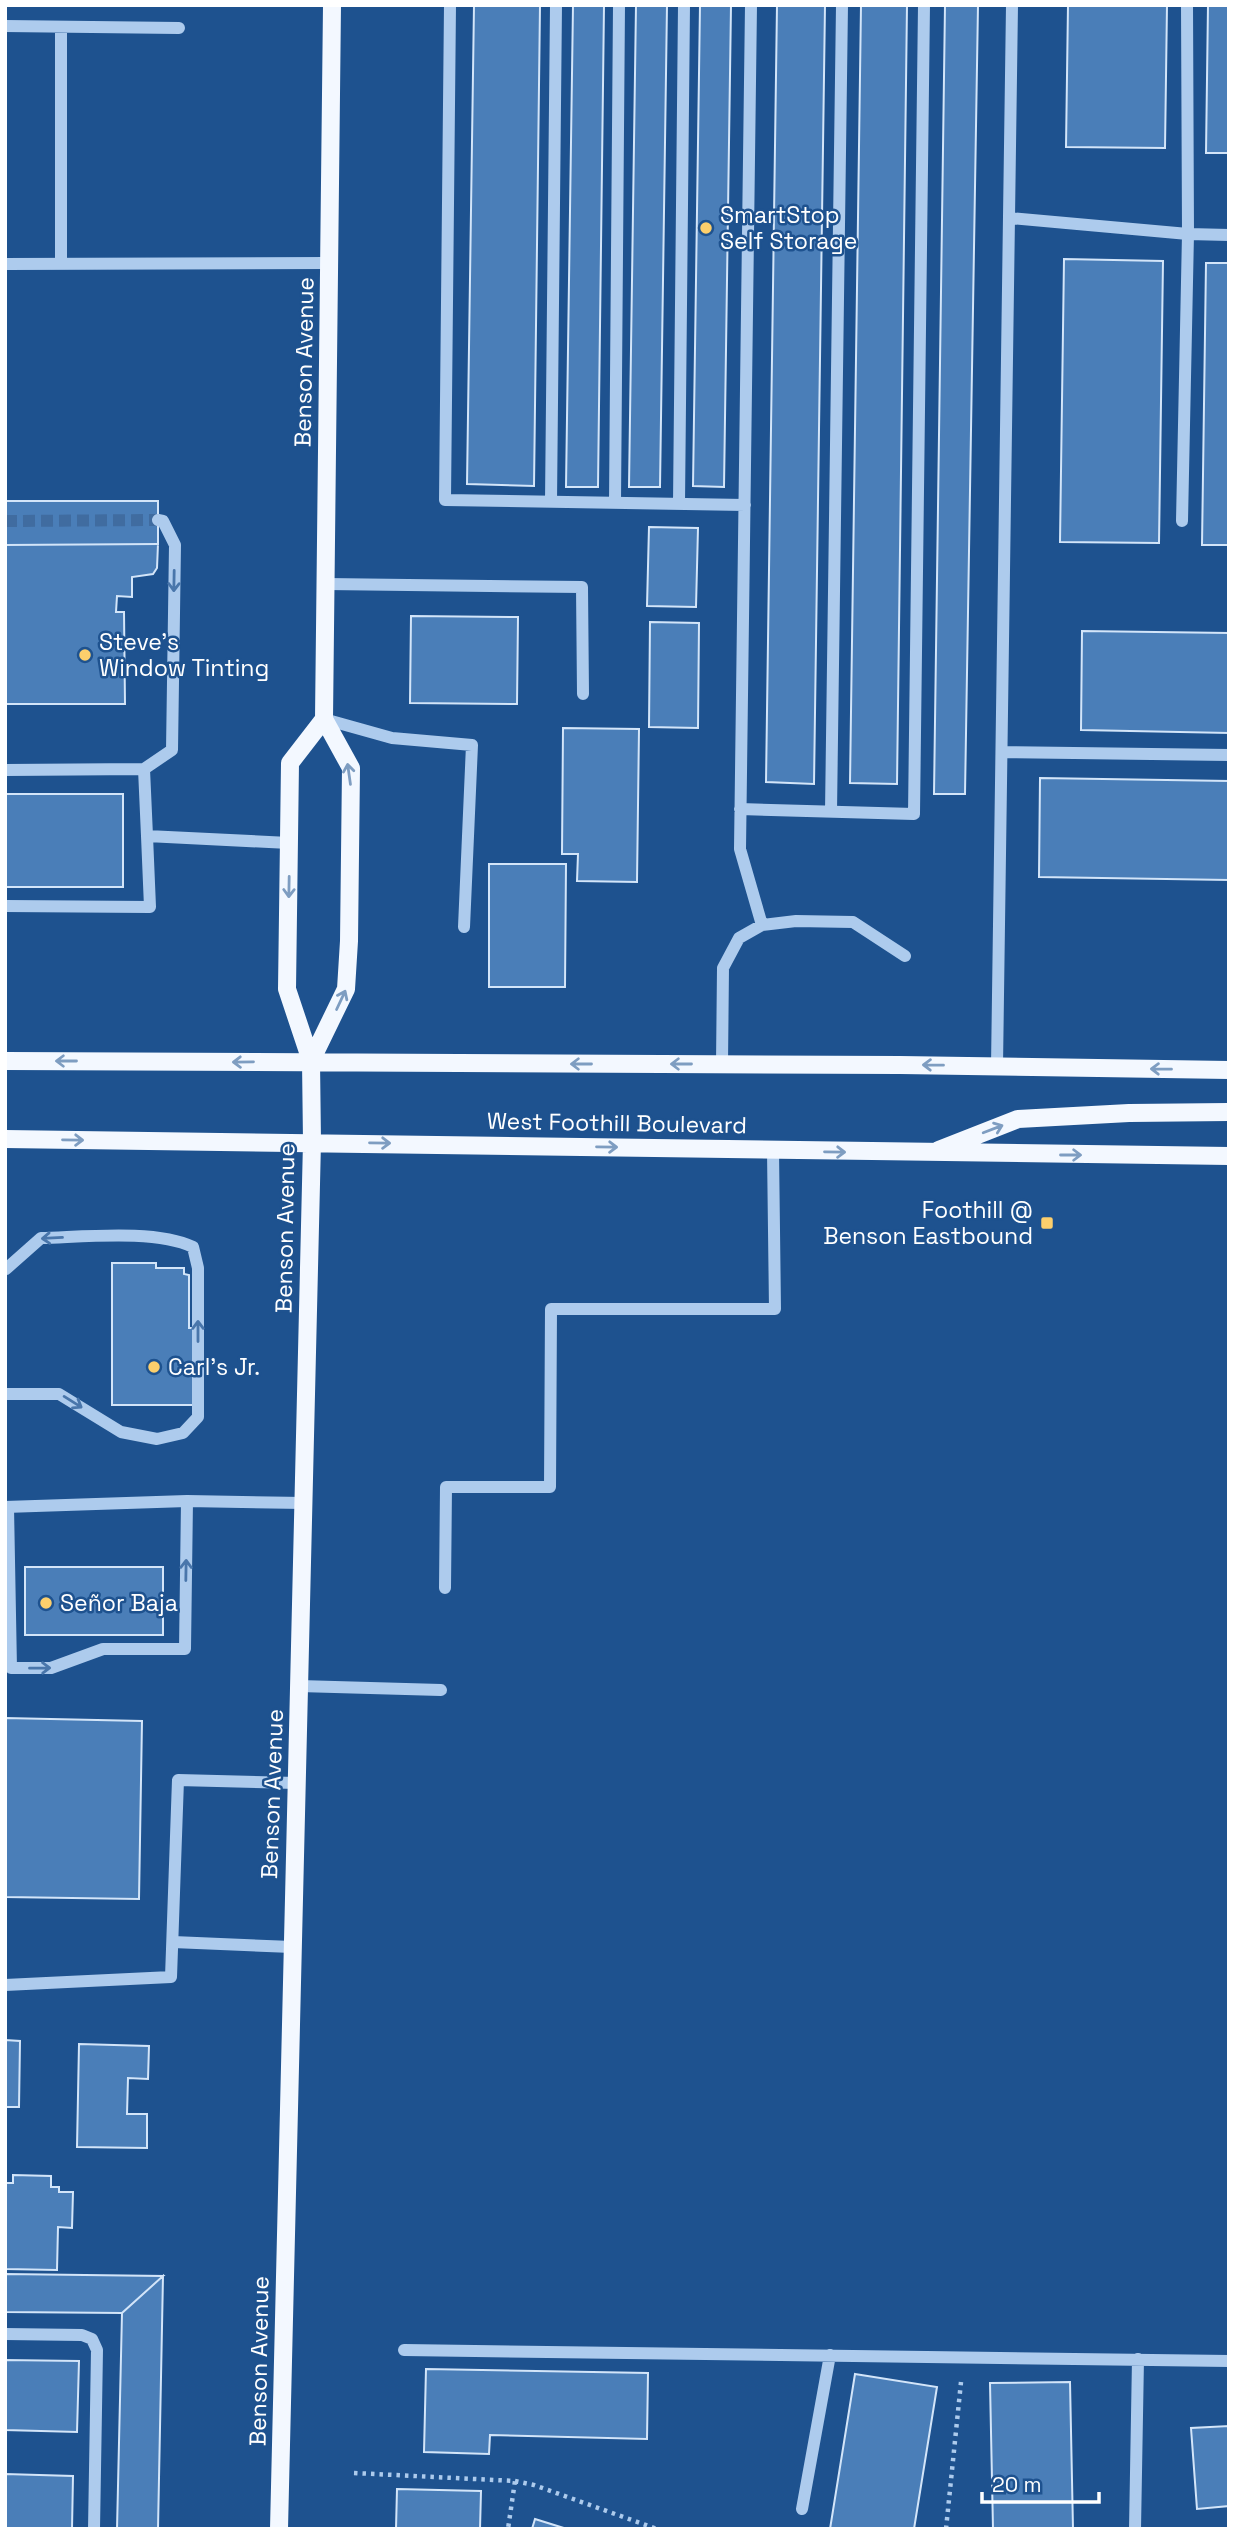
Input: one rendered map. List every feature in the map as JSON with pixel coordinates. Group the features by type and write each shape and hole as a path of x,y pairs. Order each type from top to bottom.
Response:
{"main road":[{"name":"Benson Avenue","path":"312,1061 346,989 349,941 351,768 324,719 332,5"},
{"name":"Benson Avenue","path":"279,2529 312,1142 312,1061 287,989 290,763 324,719"},
{"path":"5,1061 998,1066 1229,1070"},
{"path":"930,1154 1018,1119 1129,1113 1229,1112"},
{"name":"West Foothill Boulevard","path":"5,1139 930,1154 1229,1156"}],"street":[{"path":"450,5 445,500 745,505"},
{"path":"551,502 556,5"},
{"path":"615,503 619,5"},
{"path":"679,504 684,5"},
{"path":"751,5 740,849 762,925"},
{"path":"831,812 842,5"},
{"path":"740,809 914,814 924,5"},
{"path":"998,1066 1012,5"},
{"path":"1182,521 1188,234 1187,5"},
{"path":"5,26 179,28"},
{"path":"61,27 61,264"},
{"path":"1010,218 1188,234 1229,235"},
{"path":"5,264 329,263"},
{"path":"5,771 145,769 172,750 175,545 163,521 158,520"},
{"path":"326,584 582,587 583,694"},
{"path":"324,719 391,738 472,745 464,927"},
{"path":"1002,752 1229,755"},
{"path":"5,906 150,907 145,769"},
{"path":"147,836 289,843"},
{"path":"722,1064 723,968 739,938 762,925 796,921 853,922 905,956"},
{"path":"445,1588 446,1487 550,1487 551,1309 775,1309 773,1150"},
{"path":"6,1269 41,1238 157,1236 178,1240 193,1247 198,1268 198,1417 183,1433 157,1439 121,1432 59,1394 7,1394"},
{"path":"187,1502 185,1649 103,1648 51,1668 11,1668 7,1507 187,1502 304,1503"},
{"path":"299,1686 441,1690"},
{"path":"5,1985 171,1977 178,1780 297,1783"},
{"path":"173,1941 292,1947"},
{"path":"5,2334 82,2335 92,2339 97,2350 94,2529"},
{"path":"404,2350 1229,2361"},
{"path":"802,2509 830,2355"},
{"path":"1135,2529 1138,2359"}],"path":[{"path":"946,2529 964,2357"},
{"path":"354,2473 515,2481 534,2485 657,2529"},
{"path":"508,2529 515,2481"}],"building":[{"path":"474,5 540,5 534,486 467,484"},
{"path":"573,5 604,5 598,487 566,487"},
{"path":"636,5 667,5 660,487 629,487"},
{"path":"700,5 731,5 724,487 693,486"},
{"path":"777,5 825,5 814,784 766,782"},
{"path":"861,5 907,5 897,784 850,783"},
{"path":"945,5 978,5 965,794 934,794"},
{"path":"1068,5 1167,5 1165,148 1066,147"},
{"path":"1208,5 1229,5 1229,153 1206,153"},
{"path":"1064,259 1163,261 1159,543 1060,542"},
{"path":"1206,263 1229,263 1229,545 1202,545"},
{"path":"5,501 158,501 158,544 5,545"},
{"path":"649,527 698,528 696,607 647,606"},
{"path":"158,544 157,568 153,574 132,577 132,597 117,596 116,612 124,612 125,704 5,704 5,545"},
{"path":"411,616 518,617 517,704 410,703"},
{"path":"650,622 699,623 698,728 649,727"},
{"path":"1082,631 1229,633 1229,733 1081,730"},
{"path":"563,728 639,729 637,882 577,881 578,854 562,854"},
{"path":"1040,778 1229,781 1229,880 1039,877"},
{"path":"5,794 123,794 123,887 5,887"},
{"path":"489,864 566,864 565,987 489,987"},
{"name":"Carl's Jr.","path":"112,1263 156,1263 156,1268 184,1268 184,1274 189,1275 189,1328 195,1328 195,1405 112,1405"},
{"path":"25,1567 163,1567 163,1635 25,1635"},
{"path":"5,1718 142,1721 139,1899 5,1897"},
{"path":"5,2040 20,2041 19,2107 5,2107"},
{"path":"79,2044 149,2046 148,2079 128,2078 127,2114 147,2114 147,2148 77,2147"},
{"path":"13,2175 51,2176 51,2187 59,2187 59,2192 73,2192 72,2228 58,2227 57,2270 5,2269 5,2183 13,2183"},
{"path":"5,2274 163,2276 122,2313 5,2312"},
{"path":"163,2276 158,2529 117,2529 122,2313"},
{"path":"5,2360 79,2361 77,2432 5,2430"},
{"path":"426,2369 648,2373 647,2439 490,2435 489,2454 424,2452"},
{"path":"855,2374 937,2387 914,2529 830,2529"},
{"path":"1070,2382 1073,2529 993,2529 990,2383"},
{"path":"1229,2426 1229,2506 1197,2509 1191,2428"},
{"path":"5,2474 73,2476 72,2529 5,2529"},
{"path":"397,2489 481,2491 480,2529 396,2529"},
{"path":"535,2519 567,2529 532,2529"}],"tunnel":[{"path":"5,521 158,520"}],"place":[{"name":"SmartStop Self Storage","path":"706,228"},
{"name":"Steve's Window Tinting","path":"85,655"},
{"name":"Foothill @ Benson Eastbound","path":"1047,1223"},
{"name":"Carl's Jr.","path":"154,1367"},
{"name":"Señor Baja","path":"46,1603"}]}
